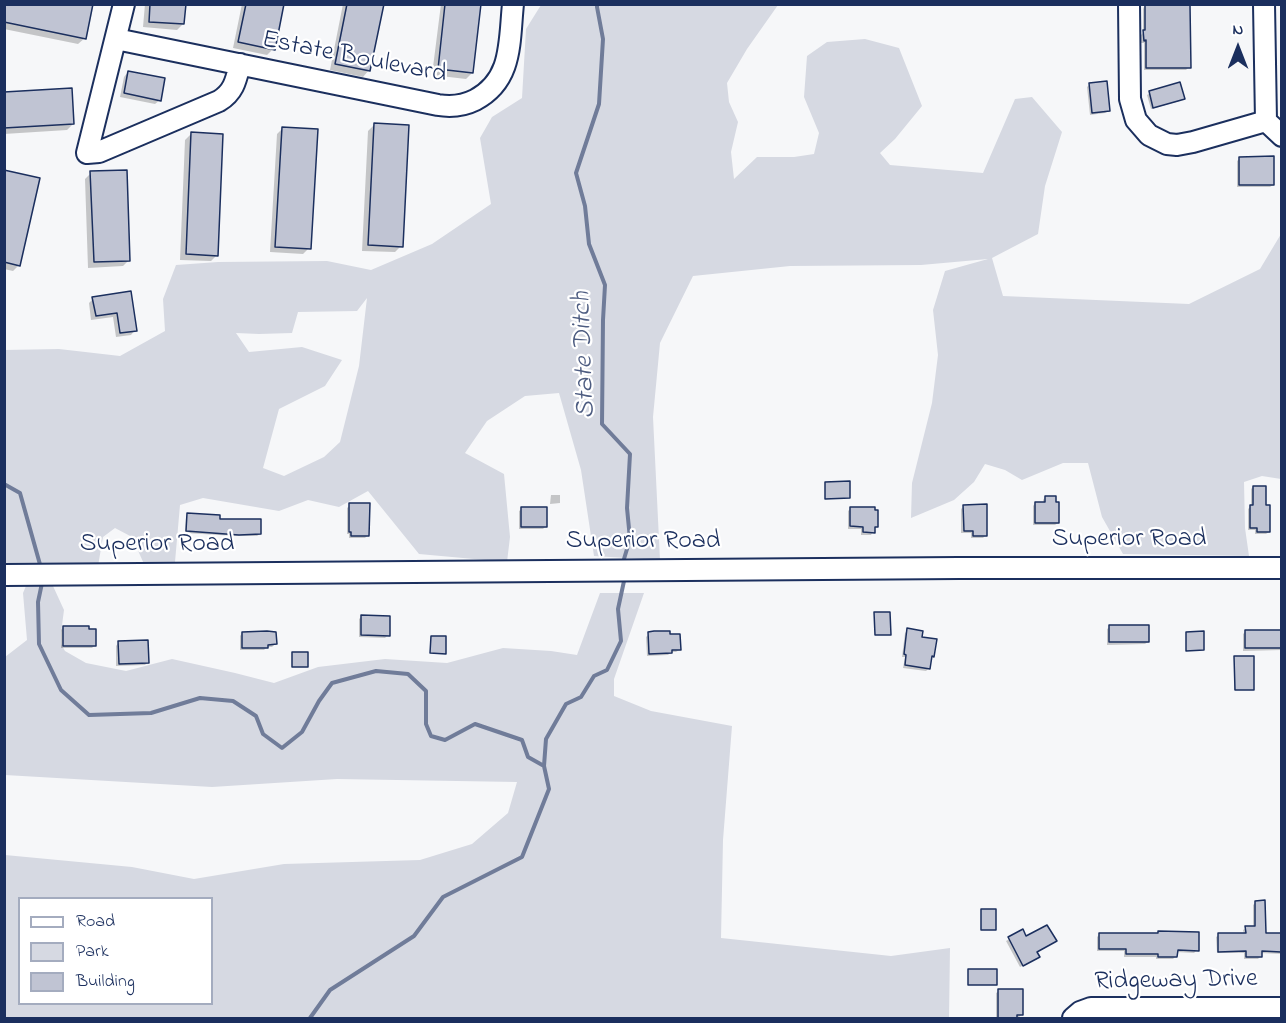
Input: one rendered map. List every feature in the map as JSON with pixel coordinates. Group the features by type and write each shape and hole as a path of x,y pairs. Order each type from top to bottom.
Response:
{"street":[{"path":"124,4 87,153 99,152 221,100 234,87 240,64"},
{"name":"Estate Boulevard","path":"116,39 451,106 470,102 486,93 502,73 508,55 513,4"},
{"path":"1129,4 1130,99 1136,120 1153,138 1167,144 1177,145 1266,121"},
{"path":"1264,4 1266,121 1281,136"},
{"name":"Superior Road","path":"4,574 1281,568"},
{"name":"Ridgeway Drive","path":"1074,1018 1082,1011 1091,1008 1281,1008"}],"green space":[{"path":"541,5 778,5 747,49 727,83 729,102 738,122 731,152 734,179 757,157 794,157 814,154 819,133 804,97 807,56 827,42 865,39 899,48 922,106 895,139 880,153 890,165 983,173 1015,99 1032,97 1062,132 1045,186 1038,234 992,258 1003,296 1189,304 1260,269 1281,234 1281,479 1262,476 1244,482 1245,528 1249,556 1123,554 1102,517 1088,463 1063,463 1022,480 1005,470 985,464 974,482 954,500 911,518 912,483 932,403 938,355 933,310 945,271 988,259 921,265 790,266 693,276 660,343 653,417 660,560 594,556 581,470 559,393 525,396 487,421 465,453 504,474 510,537 507,562 419,554 368,491 339,507 308,500 279,511 203,498 180,505 175,562 144,564 132,537 115,528 103,537 98,566 5,568 4,350 59,349 120,356 165,331 163,299 176,265 218,262 327,261 371,270 432,244 491,204 480,138 492,117 522,98 526,29","holes":["367,298 359,366 340,442 324,457 284,476 263,468 279,409 325,386 342,360 302,347 249,352 236,333 292,333 298,312 357,311"]},
{"path":"26,586 53,586 64,610 61,644 65,651 86,663 126,671 172,659 274,683 318,667 385,659 447,663 503,648 577,655 600,593 644,593 614,679 614,696 651,711 732,726 723,840 721,938 891,956 950,948 949,1018 5,1018 5,855 132,867 194,879 284,864 420,860 472,844 508,813 517,782 337,779 212,787 5,775 5,657 27,640 23,593"}],"building":[{"path":"4,4 93,4 86,39 4,22"},
{"path":"150,4 186,4 184,24 149,22"},
{"path":"246,4 284,4 275,50 238,42"},
{"path":"347,4 384,4 370,71 335,64"},
{"path":"445,4 481,4 473,73 438,69"},
{"path":"1145,5 1190,5 1191,68 1146,68 1146,40 1144,41 1143,30 1145,30"},
{"path":"128,71 165,78 161,101 124,93"},
{"path":"1107,81 1110,111 1092,113 1089,83"},
{"path":"1180,82 1185,99 1153,108 1149,91"},
{"path":"72,88 74,124 4,128 4,92"},
{"path":"374,123 409,125 403,247 368,245"},
{"path":"282,127 318,129 311,249 275,247"},
{"path":"191,132 223,134 218,256 186,254"},
{"path":"1274,156 1274,185 1239,185 1239,157"},
{"path":"4,170 40,178 20,266 4,262"},
{"path":"127,170 130,261 94,262 90,171"},
{"path":"131,291 137,331 120,333 117,313 96,316 92,297"},
{"path":"850,481 850,498 825,499 825,482"},
{"path":"1253,486 1266,486 1266,505 1270,505 1270,532 1257,532 1257,528 1250,528"},
{"path":"1045,496 1056,496 1056,502 1059,502 1059,523 1035,523 1035,502 1045,502"},
{"path":"349,503 370,503 369,536 351,536"},
{"path":"987,504 987,536 973,536 973,531 964,531 963,505"},
{"path":"521,507 547,507 547,527 521,527"},
{"path":"850,507 875,507 875,510 878,510 878,527 875,527 875,533 863,532 863,527 850,526"},
{"path":"187,513 220,515 220,519 261,519 261,534 239,535 186,531"},
{"path":"874,612 890,612 891,635 875,635"},
{"path":"361,615 390,616 390,636 361,635"},
{"path":"1109,625 1149,625 1149,642 1109,642"},
{"path":"63,626 89,626 89,629 96,629 96,646 63,646"},
{"path":"907,628 923,631 922,637 937,639 930,669 905,665"},
{"path":"1245,630 1281,630 1281,648 1245,648"},
{"path":"670,631 670,634 680,634 681,650 672,650 672,653 649,654 648,632"},
{"path":"1204,631 1204,650 1186,651 1186,632"},
{"path":"242,632 276,632 277,644 268,645 268,648 242,648"},
{"path":"431,636 446,636 446,654 430,653"},
{"path":"148,640 149,663 119,664 118,641"},
{"path":"292,652 308,652 308,667 292,667"},
{"path":"1234,656 1254,656 1254,690 1235,690"},
{"path":"1265,900 1266,933 1281,933 1281,952 1262,951 1262,957 1246,957 1246,951 1218,952 1218,933 1246,933 1245,926 1255,926 1255,901"},
{"path":"981,909 996,909 996,930 981,930"},
{"path":"1047,925 1057,941 1037,952 1040,957 1023,966 1008,937 1023,929 1026,936"},
{"path":"1158,931 1199,932 1199,951 1178,950 1177,957 1158,957 1158,954 1126,954 1126,949 1099,949 1099,933 1158,933"},
{"path":"968,969 997,969 997,985 968,985"},
{"path":"998,989 1023,989 1023,1015 1017,1015 1017,1018 998,1018"}],"waterway":[{"name":"State Ditch","path":"597,4 603,39 599,104 576,173 585,206 589,244 605,285 602,424 630,454 627,508 630,539 624,559"},
{"path":"4,484 20,493 41,568"},
{"name":"State Ditch","path":"310,1018 330,990 414,936 443,897 522,857 549,789 544,766 546,739 566,704 581,697 594,676 607,670 621,641 618,609 624,581"},
{"path":"42,583 38,602 39,644 61,690 89,715 151,713 200,698 233,701 256,716 263,734 282,748 302,732 332,683 376,671 408,674 426,691 426,724 431,736 445,740 475,724 522,740 528,757 544,766"}]}
